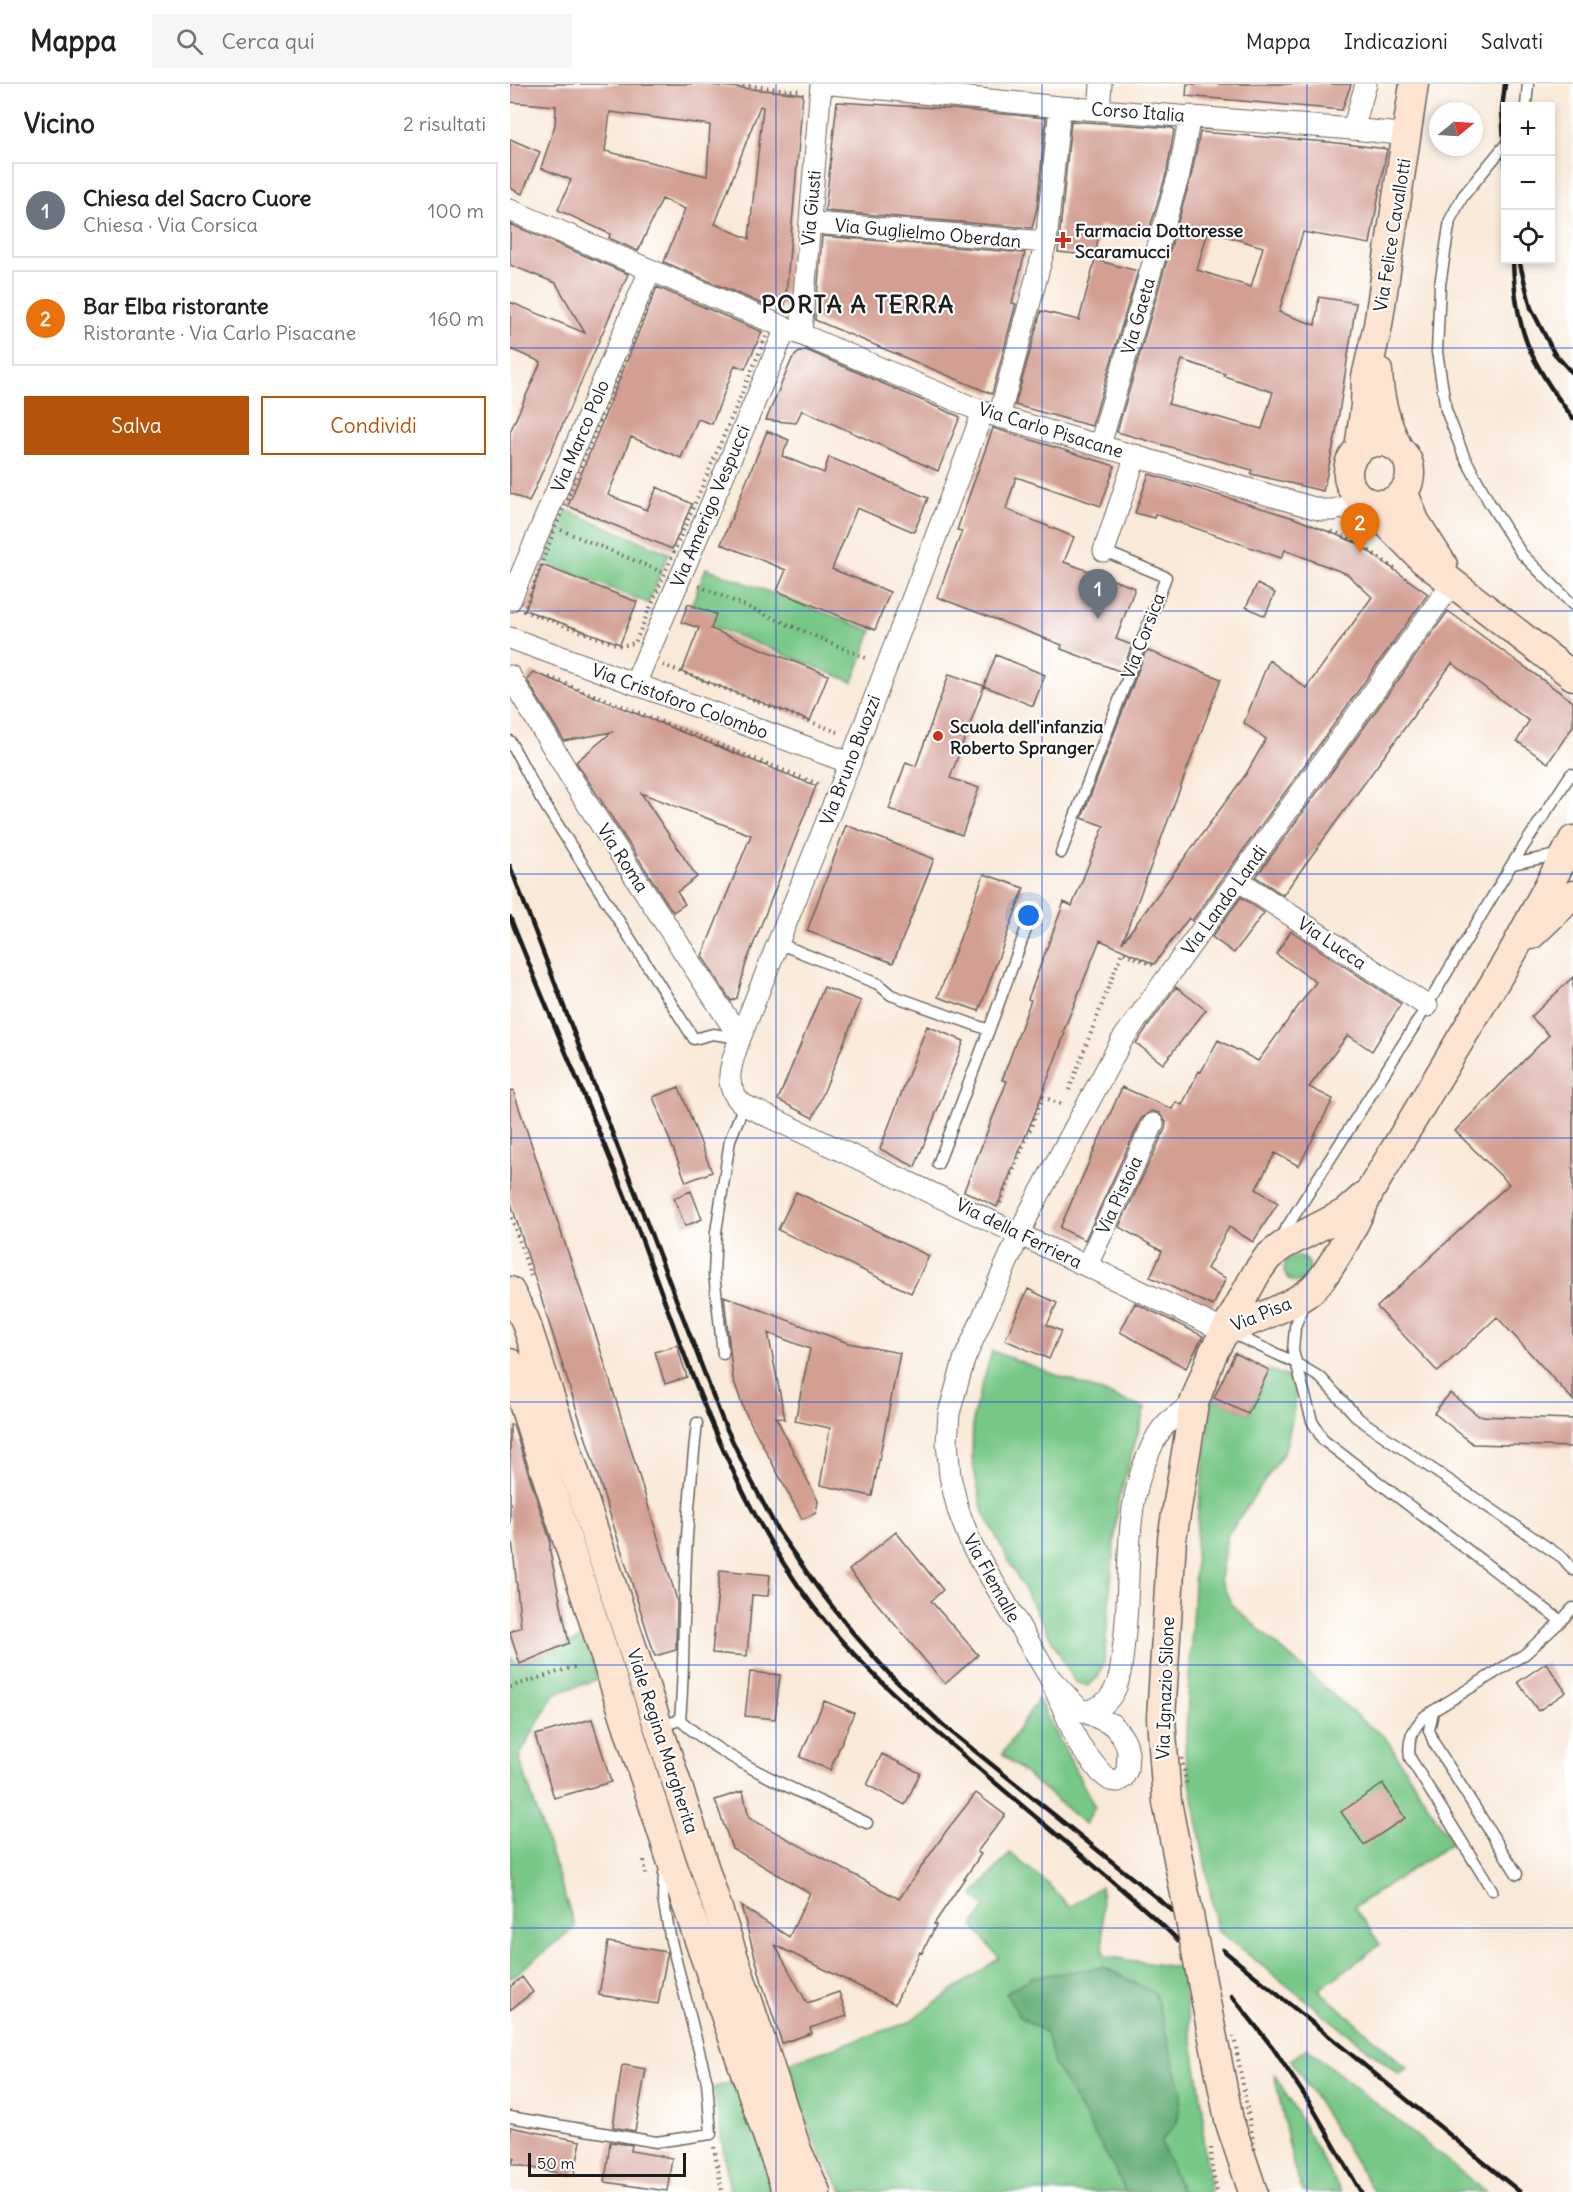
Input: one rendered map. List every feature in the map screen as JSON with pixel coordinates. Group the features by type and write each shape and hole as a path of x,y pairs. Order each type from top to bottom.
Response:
{"main road":[{"name":"Via Felice Cavallotti","path":"1366,502 1351,488 1348,467 1352,457 1359,449 1366,377 1376,335 1414,84"},
{"name":"Via Felice Cavallotti","path":"1376,335 1378,378 1390,430 1410,464 1409,484 1404,493"},
{"path":"1359,449 1377,441 1388,442 1398,447"},
{"path":"1366,502 1376,505 1387,504 1404,493 1415,521 1453,582"},
{"path":"1366,502 1423,560 1573,676"},
{"name":"Via Pisa","path":"1225,1331 1260,1316 1318,1281 1355,1225 1370,1191 1514,950 1569,847"},
{"name":"Via Pisa","path":"1514,950 1573,895"},
{"name":"Via Pisa","path":"1225,1331 1268,1257 1282,1246 1345,1213 1370,1191"},
{"path":"1299,1238 1313,1245 1323,1257 1318,1281"},
{"name":"Viale Regina Margherita","path":"510,1291 525,1320 669,1723 714,1895 797,2150 816,2192"},
{"name":"Via Ignazio Silone","path":"1225,1331 1213,1353 1194,1403 1172,1539 1161,1718 1167,1802 1230,2120 1253,2192"},
{"name":"Viale Regina Margherita","path":"510,1363 686,1905 783,2181 789,2192"},
{"name":"Via Ignazio Silone","path":"1230,2120 1228,2163 1232,2192"}],"street":[{"name":"Corso Italia","path":"832,84 1060,107 1408,135"},
{"path":"1099,110 1101,84"},
{"path":"1353,129 1366,84"},
{"name":"Via Giusti","path":"793,330 810,221 814,88"},
{"name":"Via Bruno Buozzi","path":"744,1105 735,1098 731,1089 730,1070 740,1038 991,415 1046,242 1060,107"},
{"name":"Via Gaeta","path":"1100,445 1179,174 1190,116"},
{"name":"Via Carlo Pisacane","path":"510,210 991,415 1321,510 1333,510 1366,502"},
{"name":"Via Guglielmo Oberdan","path":"810,221 1046,242"},
{"name":"Via Marco Polo","path":"510,601 650,270"},
{"name":"Via Amerigo Vespucci","path":"635,684 793,330"},
{"name":"Via Corsica","path":"1104,551 1136,455"},
{"name":"Via Lando Landi","path":"1021,1233 1028,1215 1122,1040 1453,582"},
{"name":"Via Cristoforo Colombo","path":"510,638 850,763"},
{"name":"Via Roma","path":"510,676 581,794 740,1038"},
{"name":"Via Lucca","path":"1238,880 1427,1006"},
{"name":"Via della Ferriera","path":"744,1105 1021,1233 1225,1331"},
{"name":"Via Pistoia","path":"1087,1265 1153,1124"},
{"name":"Via Flemalle","path":"1021,1233 964,1360 949,1413 947,1442 950,1476 958,1510 972,1546 1050,1678 1084,1752 1101,1773 1118,1781 1123,1778 1127,1770 1128,1753 1126,1743 1113,1725 1069,1700 1050,1678"},
{"path":"1086,1711 1096,1710 1104,1704 1112,1695 1119,1678 1125,1631 1133,1510 1141,1473 1152,1446 1166,1424 1194,1403"},
{"path":"686,1905 714,1895"}],"lane":[{"path":"1526,102 1528,84"},
{"path":"1501,150 1463,196 1450,220 1440,285 1437,352 1446,410 1468,463 1521,553 1573,605"},
{"name":"Via Corsica","path":"1061,853 1166,577 1104,551"},
{"path":"510,741 540,797 694,1039 713,1034 740,1038"},
{"path":"1268,1257 1427,1006 1512,864 1571,774"},
{"path":"1512,864 1569,847"},
{"path":"938,1164 1031,916"},
{"path":"778,943 878,984 891,995 989,1030"},
{"path":"723,1354 714,1274 716,1232 730,1140 744,1105"},
{"path":"1318,1281 1295,1327 1293,1351 1294,1362 1304,1388 1312,1421 1323,1440 1561,1621"},
{"name":"Via della Ferriera","path":"1225,1331 1294,1362 1321,1378 1359,1419 1563,1558 1573,1570"},
{"path":"697,1423 690,1486 683,1681 669,1723 692,1730 745,1764 867,1823"},
{"path":"1492,1890 1410,1758 1408,1749 1413,1731 1417,1724 1433,1711 1525,1654 1573,1608"},
{"path":"1433,1711 1429,1730 1434,1743 1517,1874"},
{"path":"510,2117 656,2142 711,2134 707,2082 671,1941 663,1899 664,1873 672,1863"}],"path":[{"path":"731,84 814,88"},
{"path":"657,281 766,330 766,337 664,573 635,643 621,646 524,611 555,528 657,281"},
{"path":"555,528 664,573"},
{"path":"1327,528 1357,542 1404,575"},
{"path":"695,585 868,659"},
{"path":"666,655 662,664 840,733"},
{"path":"542,674 818,784"},
{"path":"998,1208 1043,1097 1063,1105 1122,952 1157,966"},
{"path":"510,1687 577,1666"},
{"path":"1181,1749 1182,1758"},
{"path":"711,2134 722,2192"},
{"path":"1212,2169 1216,2192"}],"green space":[{"path":"566,510 669,553 648,603 545,562"},
{"path":"706,568 872,631 853,682 687,616"},
{"path":"1297,1256 1306,1260 1310,1269 1306,1278 1297,1282 1288,1278 1284,1269 1288,1260"},
{"path":"992,1351 1145,1408 1118,1502 1104,1663 1098,1677 1088,1686 1075,1682 982,1508 972,1459 973,1416"},
{"path":"1269,1370 1286,1376 1296,1387 1293,1416 1285,1451 1227,1536 1220,1580 1233,1606 1365,1723 1385,1737 1452,1843 1354,1907 1380,1944 1319,1990 1407,2068 1399,2074 1217,1930 1185,1754 1198,1510 1213,1397 1248,1414"},
{"path":"584,1637 598,1679 554,1694 519,1757 575,1927 510,1979 510,1657 520,1664"},
{"path":"1038,1699 1095,1807 1085,1824 1002,1754"},
{"path":"1010,1853 1048,1884 1070,1907 1101,1886 1104,1956 1180,1968 1203,2108 1203,2139 1211,2192 844,2192 824,2161 810,2130 788,2063 907,2023 999,1958 973,1926 985,1906 973,1895"},
{"path":"1104,1967 1155,1993 1182,2093 1177,2122 1161,2142 1182,2192 1125,2192 1119,2177 1054,2064 1046,2033 1019,2016 1006,1993 1032,1977"},
{"path":"1307,2048 1486,2192 1374,2192 1291,2060"},
{"path":"1274,2073 1341,2192 1303,2192 1294,2168"},
{"path":"737,2080 776,2192 730,2192 713,2088"}],"building":[{"path":"510,84 700,84 803,94 785,307 775,303 772,308 664,262 685,209 662,199 638,251 609,238 610,234 558,210 571,180 541,168 555,125 556,106 510,102","holes":["760,106 763,107 749,239 715,224","610,112 710,125 707,176 605,151"]},
{"path":"1187,84 1351,84 1342,110 1186,96"},
{"path":"837,102 1046,118 1037,208 1032,228 825,211"},
{"path":"1071,121 1173,128 1174,130 1167,171 1149,231 1099,226 1096,256 1058,252"},
{"path":"1200,132 1387,149 1370,244 1303,232 1279,312 1315,325 1319,297 1356,303 1335,439 1323,491 1251,474 1252,470 1117,432 1191,177","holes":["1208,231 1263,247 1251,287 1197,270","1182,360 1273,392 1262,429 1168,404"]},
{"path":"510,139 540,152 522,194 510,188"},
{"path":"510,224 628,274 529,502 510,493 510,432 541,362 510,349 510,302 585,333 556,283 510,265"},
{"path":"822,236 1025,253 1012,303 1016,304 992,394 815,320"},
{"path":"1095,260 1138,271 1092,426 1015,405 1041,311 1079,320"},
{"path":"657,287 762,332 745,369 735,365 712,424 698,419 681,458 631,437 608,495 647,510 657,487 692,504 672,549 568,506"},
{"path":"806,350 960,417 938,471 802,410 796,423 766,420 792,359 798,353"},
{"path":"993,428 1115,466 1101,506 1016,477 1006,509 1074,537 1064,562 1135,588 1116,639 1132,645 1122,672 1061,649 1062,645 937,597 962,531 957,530"},
{"path":"767,431 789,440 782,456 824,473 829,457 928,498 914,532 857,508 832,569 890,592 875,630 777,591 786,570 721,544"},
{"path":"1149,474 1294,518 1357,543 1428,594 1192,921 1189,918 1154,964 1100,940 997,1207 964,1191 1007,1081 1002,1080 1031,1000 1028,999 1064,902 1072,906 1104,826 1082,818 1146,650 1221,679 1122,943 1246,774 1266,739 1244,723 1269,660 1306,688 1372,597 1347,574 1285,550 1281,558 1155,514 1154,518 1135,513"},
{"path":"542,565 637,602 620,644 525,610"},
{"path":"1257,584 1275,593 1265,616 1246,607"},
{"path":"688,604 716,614 711,629 828,675 810,721 682,672 699,628 681,622"},
{"path":"1448,611 1573,702 1573,726 1548,763 1517,741 1529,721 1452,663 1283,895 1256,877"},
{"path":"996,655 1045,675 1033,706 984,686"},
{"path":"533,672 816,786 746,963 737,998 731,1001 702,956 751,835 641,793 697,877 677,892 685,904 673,912 576,762 612,732 564,741 527,680"},
{"path":"949,674 984,686 950,778 979,788 962,835 889,809 906,762 916,766"},
{"path":"846,825 934,859 893,963 807,931"},
{"path":"984,874 1024,888 979,1011 938,997"},
{"path":"1241,897 1264,913 1234,953 1212,937"},
{"path":"1291,931 1401,1004 1372,1051 1348,1035 1309,1087 1333,1099 1299,1166 1275,1153 1256,1189 1278,1203 1253,1242 1229,1227 1207,1269 1226,1278 1213,1306 1150,1277 1162,1251 1119,1227 1165,1129 1166,1122 1159,1113 1151,1111 1141,1119 1085,1240 1060,1228 1122,1087 1172,1109 1176,1102 1182,1105 1218,1040 1258,1061 1316,982 1276,954"},
{"path":"1573,977 1573,1400 1497,1317 1438,1372 1377,1307 1509,1184 1455,1131 1549,1035 1531,1017"},
{"path":"824,987 861,1001 813,1118 778,1100"},
{"path":"1176,987 1206,1010 1163,1064 1136,1043"},
{"path":"927,1026 964,1041 915,1167 880,1149"},
{"path":"679,1087 712,1172 686,1182 653,1097"},
{"path":"513,1090 596,1335 677,1600 676,1650 655,1656 510,1200 510,1091"},
{"path":"691,1191 702,1219 685,1226 674,1198"},
{"path":"796,1192 929,1256 911,1293 778,1230"},
{"path":"1028,1289 1057,1303 1047,1325 1061,1331 1049,1359 1005,1340"},
{"path":"724,1296 848,1343 900,1353 872,1496 820,1485 830,1428 795,1421 810,1349 768,1333 785,1419 776,1417 818,1501 816,1513 802,1519 744,1410 733,1378"},
{"path":"1135,1303 1203,1336 1186,1368 1120,1332"},
{"path":"677,1345 687,1377 665,1384 655,1352"},
{"path":"1235,1353 1269,1370 1248,1414 1214,1398"},
{"path":"1450,1393 1479,1416 1573,1419 1573,1447 1473,1444 1434,1413"},
{"path":"510,1425 513,1425 550,1540 550,1552 569,1643 520,1664 510,1634 521,1627 512,1539 510,1540"},
{"path":"896,1532 943,1590 931,1601 978,1655 945,1684 849,1570"},
{"path":"720,1570 770,1575 768,1596 752,1595 747,1656 712,1653"},
{"path":"1546,1663 1566,1692 1538,1711 1518,1682"},
{"path":"750,1672 780,1675 775,1719 745,1716"},
{"path":"824,1701 854,1713 830,1770 800,1757"},
{"path":"592,1719 611,1782 554,1798 535,1735"},
{"path":"882,1754 920,1773 905,1805 867,1785"},
{"path":"1383,1784 1405,1818 1364,1845 1341,1812"},
{"path":"743,1791 749,1818 899,1899 976,1793 1005,1815 977,1852 981,1854 934,1924 936,1925 895,2004 775,1945 807,2003 839,1992 847,2016 810,2028 812,2033 782,2043 763,1986 741,1906 789,1937 810,1893 732,1848 715,1800"},
{"path":"608,1942 666,1952 658,2004 599,1995"},
{"path":"522,1977 533,1992 510,2010 510,1987"},
{"path":"624,2065 646,2069 635,2131 613,2127"},
{"path":"510,2127 581,2141 574,2176 512,2164 514,2158 510,2157"},
{"path":"610,2142 632,2145 631,2151 672,2158 667,2191 605,2182"}],"railway":[{"path":"1505,84 1502,109 1505,156"},
{"path":"1513,264 1517,306 1528,345 1546,380 1573,418"},
{"path":"1520,264 1531,308 1554,353 1573,374"},
{"path":"510,866 722,1419 778,1531 817,1587 892,1677 944,1726 1173,1911"},
{"path":"510,917 619,1181 710,1419 756,1516 782,1562 828,1625 893,1693 1179,1941"},
{"path":"1223,1950 1520,2192"},
{"path":"1232,1996 1273,2048 1311,2105 1361,2192"}],"place":[{"name":"Farmacia Dottoresse Scaramucci","path":"1063,240"},
{"name":"Bar Elba ristorante","path":"1360,553"},
{"name":"Chiesa del Sacro Cuore","path":"1098,619"},
{"name":"Scuola dell'infanzia Roberto Spranger","path":"938,736"}],"district":[{"name":"PORTA A TERRA","path":"858,304"}]}
